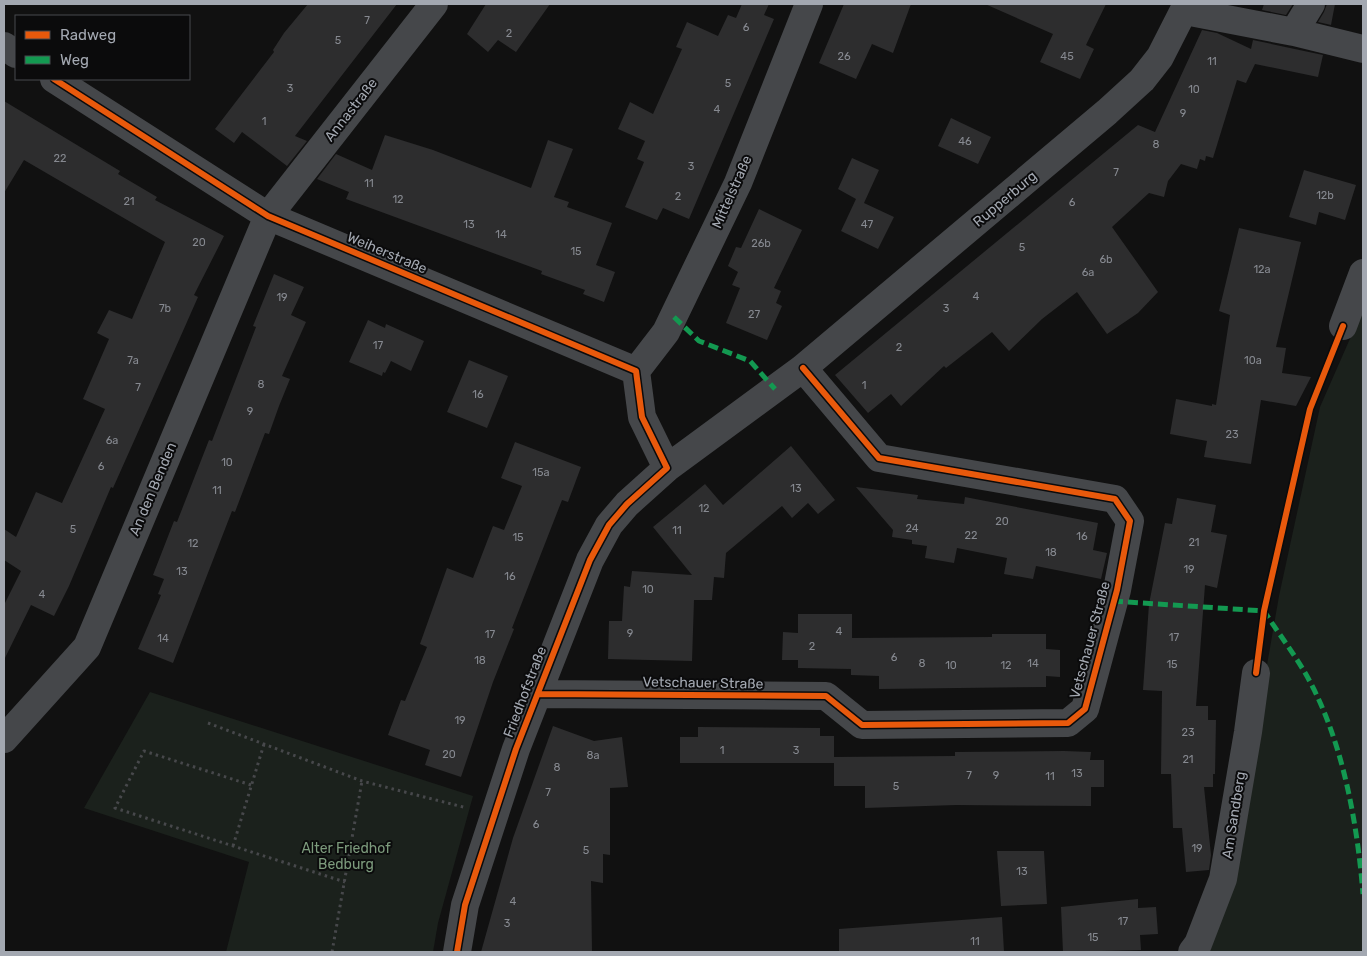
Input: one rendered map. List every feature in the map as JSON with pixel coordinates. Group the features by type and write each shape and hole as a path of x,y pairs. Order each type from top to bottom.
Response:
{"street":[{"name":"Annastraße","path":"268,216 434,4"},
{"name":"Mittelstraße","path":"636,371 666,332 738,183 809,4"},
{"path":"1294,32 1311,4"},
{"name":"Rupperburg","path":"803,368 1086,130 1142,80 1160,56 1186,7 1363,49"},
{"path":"4,46 15,53"},
{"name":"Weiherstraße","path":"56,80 268,216 636,371"},
{"name":"An den Benden","path":"4,739 87,647 268,216"},
{"path":"1343,326 1363,274"},
{"name":"Friedhofstraße","path":"456,952 465,905 516,749 590,560 609,525 627,504 667,468 803,368"},
{"name":"Vetschauer Straße","path":"538,694 826,696 862,725 1068,723 1085,709 1117,590 1130,521 1116,499 879,458 803,368"},
{"path":"636,371 642,417 667,468"},
{"name":"Am Sandberg","path":"1192,952 1198,944 1223,879 1256,673"}],"path":[{"path":"208,723 362,781 494,816"},
{"path":"233,846 264,744"},
{"path":"251,785 144,751 115,808 344,882"},
{"path":"332,952 362,781"}],"green space":[{"path":"1363,309 1363,952 1206,952 1263,688 1279,596 1320,407"},
{"name":"Alter Friedhof Bedburg","path":"150,692 473,796 438,923 433,952 226,952 249,862 84,808"}],"building":[{"path":"308,4 397,4 295,136 307,141 287,166 242,132 234,143 215,129 274,52 273,50 284,33"},
{"path":"486,4 550,4 516,52 498,40 488,52 467,34"},
{"path":"742,4 769,4 764,15 774,19 689,219 663,208 657,220 625,207 644,162 637,159 645,141 618,129 630,102 653,114 682,49 676,47 687,22 718,36 728,15 736,18"},
{"path":"844,4 911,4 893,53 872,44 856,79 819,63"},
{"path":"985,4 1106,4 1086,45 1094,49 1080,79 1040,62 1053,34"},
{"path":"1264,4 1293,4 1286,15 1262,10"},
{"path":"1327,4 1335,4 1331,25 1318,22"},
{"path":"1202,30 1217,33 1251,49 1253,40 1323,55 1318,77 1255,64 1246,83 1237,80 1213,158 1206,156 1205,161 1200,159 1197,169 1181,164 1168,181 1164,197 1149,193 1112,227 1158,292 1138,313 1107,334 1077,292 1042,319 1009,351 992,332 946,368 944,366 901,406 891,394 868,413 835,375 1138,125 1155,132"},
{"path":"4,101 120,171 118,174 157,197 155,200 224,236 194,295 198,297 54,616 31,605 4,660 4,605 21,571 4,560 4,529 16,537 36,492 62,503 105,409 83,399 109,339 97,333 109,310 132,319 165,242 24,160 4,193"},
{"path":"951,118 991,137 978,164 938,146"},
{"path":"385,135 433,150 531,188 548,140 573,149 554,197 569,202 567,207 612,223 596,265 615,272 604,302 583,294 585,290 541,274 542,271 346,199 349,192 317,179 336,154 372,170"},
{"path":"852,158 879,170 864,203 894,217 878,249 841,231 856,199 838,189"},
{"path":"1304,170 1356,185 1345,220 1319,212 1316,225 1289,217"},
{"path":"759,209 802,230 774,288 781,291 776,303 782,306 767,340 726,323 740,288 732,285 738,272 728,266 736,247 741,248"},
{"path":"1239,228 1301,242 1276,347 1286,348 1282,373 1311,377 1296,406 1261,400 1251,464 1204,457 1207,441 1170,434 1176,399 1212,406 1212,404 1216,405 1230,315 1219,311"},
{"path":"274,274 304,287 291,315 306,322 282,376 290,379 269,434 265,433 235,512 232,511 173,663 138,649 161,595 158,594 164,579 153,575 174,521 177,522 209,440 212,441 256,327 253,326"},
{"path":"368,320 385,328 386,324 424,341 411,371 391,361 382,376 349,362"},
{"path":"469,360 508,376 487,428 447,412"},
{"path":"515,442 581,467 568,502 562,500 512,628 514,629 493,682 461,777 425,765 430,750 388,735 401,700 405,701 427,647 420,644 447,568 473,578 493,526 504,530 522,486 501,478"},
{"path":"791,446 835,500 818,514 808,503 792,518 782,506 726,553 724,578 714,577 712,600 694,600 692,661 608,659 609,621 622,621 624,586 630,587 632,571 692,575 653,527 705,484 723,505"},
{"path":"856,487 918,495 917,499 964,504 965,497 1098,523 1093,550 1107,553 1101,579 1036,566 1033,579 1004,574 1007,558 957,548 954,563 925,558 927,546 912,544 912,540 892,537 893,530"},
{"path":"1177,498 1216,505 1211,532 1227,535 1217,588 1205,585 1196,706 1208,706 1208,720 1216,720 1213,787 1204,787 1211,855 1209,870 1186,872 1182,828 1173,828 1171,774 1161,774 1162,691 1143,690 1149,604 1165,523 1172,524"},
{"path":"798,614 852,614 852,638 992,637 992,634 1046,634 1046,649 1060,650 1060,677 1046,676 1046,687 879,689 879,676 851,675 851,669 798,668 798,660 782,660 783,632 798,633"},
{"path":"553,726 594,741 622,737 628,787 610,788 610,855 603,854 603,883 591,881 592,952 481,952 513,838"},
{"path":"698,727 820,728 820,736 834,736 834,763 680,763 680,737 698,737"},
{"path":"955,752 1091,752 1090,760 1104,760 1104,787 1091,787 1091,806 956,805 865,808 865,786 834,786 834,757 955,756"},
{"path":"997,851 1044,851 1047,904 1001,906"},
{"path":"1138,899 1138,908 1156,907 1158,934 1140,935 1141,950 1063,952 1061,907"},
{"path":"1002,917 1004,952 839,952 839,929"}],"marked path":[{"path":"674,317 699,341 750,361 775,389"},
{"path":"1113,601 1264,611 1304,671 1317,696 1338,751 1352,808 1363,894"}],"cycle path":[{"path":"56,80 268,216 636,371 642,417 667,468 627,504 609,525 590,560 516,749 465,905 457,952"},
{"path":"1256,673 1264,611 1310,409 1343,326"},
{"path":"538,694 826,696 862,725 1068,723 1085,709 1117,590 1130,521 1115,499 879,458 803,368"}]}
